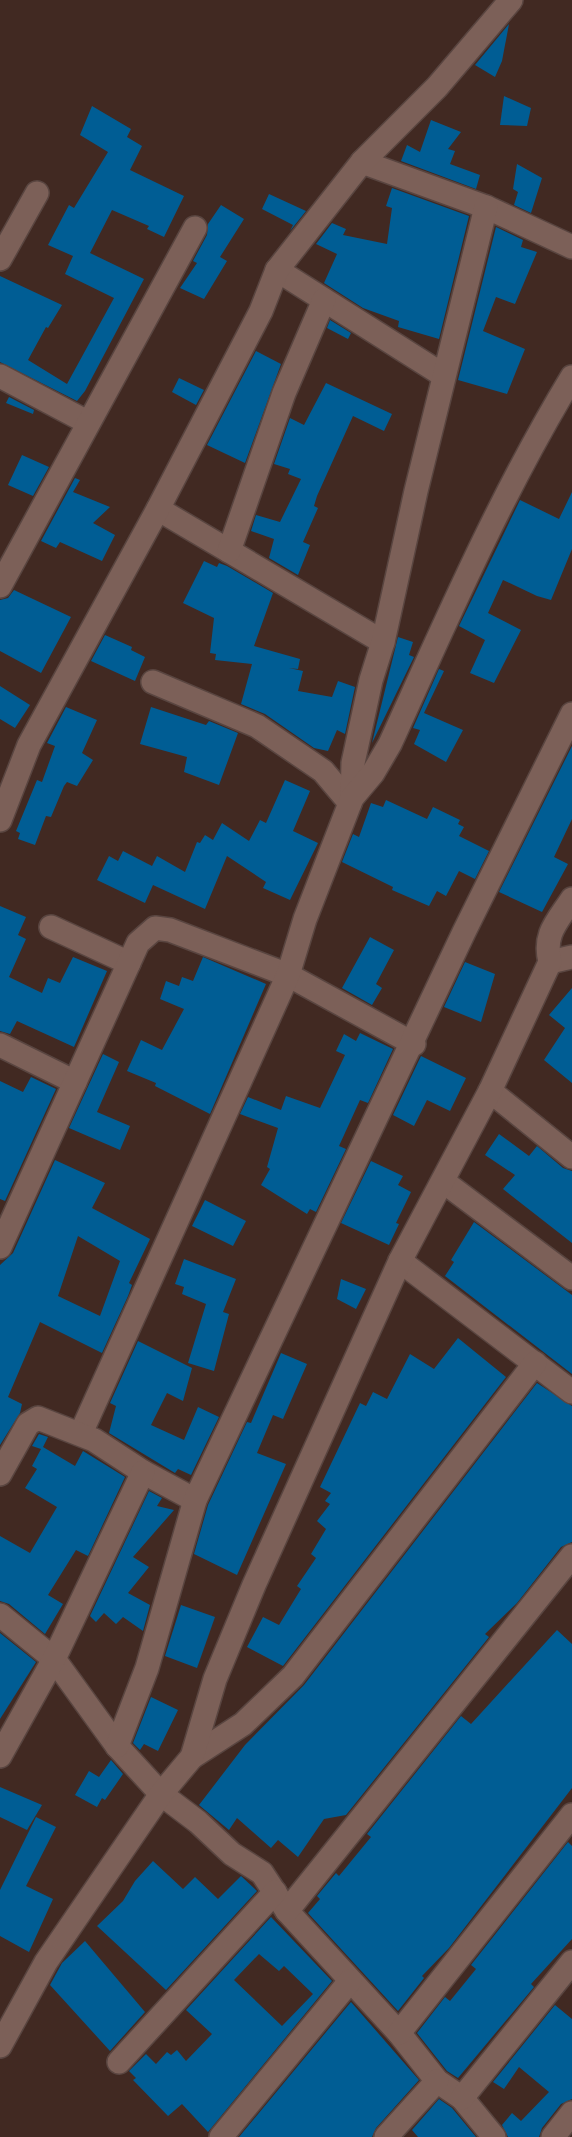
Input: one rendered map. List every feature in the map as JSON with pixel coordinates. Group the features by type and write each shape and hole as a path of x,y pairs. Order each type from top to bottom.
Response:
{"street":[{"path":"0,820 29,744 158,509 261,311 277,270 362,162 437,87 511,0"},
{"path":"362,162 486,207 572,247"},
{"path":"0,259 37,193"},
{"path":"351,801 353,763 359,733 383,642 443,375 486,207"},
{"path":"0,586 195,228"},
{"path":"277,270 443,375"},
{"path":"229,551 284,393 324,300"},
{"path":"0,376 88,422"},
{"path":"81,1433 288,975 305,919 351,801 373,773 390,744 532,442 572,377"},
{"path":"158,509 383,642"},
{"path":"153,682 257,726 323,771 351,801"},
{"path":"117,1746 151,1657 195,1500 414,1044 464,932 572,714"},
{"path":"192,1757 215,1679 254,1585 400,1261 561,960 546,946 553,928 572,899"},
{"path":"51,927 129,963"},
{"path":"0,1247 5,1221 75,1082 129,963 147,932 160,928 288,975 414,1044"},
{"path":"0,1045 75,1082"},
{"path":"490,1091 572,1157"},
{"path":"444,1182 572,1278"},
{"path":"400,1261 572,1392"},
{"path":"0,2046 46,1962 161,1794 192,1757 243,1724 293,1675 535,1363"},
{"path":"0,1474 33,1420 38,1419 81,1433 106,1446 143,1472 195,1500"},
{"path":"0,1756 54,1659 143,1472"},
{"path":"287,1912 572,1556"},
{"path":"0,1615 54,1659 117,1746 161,1794 198,1822 232,1854 262,1873 287,1912 399,2033 437,2081 462,2098 494,2137"},
{"path":"399,2033 572,1815"},
{"path":"119,2062 275,1892"},
{"path":"462,2098 572,1962"},
{"path":"221,2137 350,1981"},
{"path":"386,2137 437,2081"},
{"path":"553,2137 572,2113"}],"building":[{"path":"509,24 502,61 495,77 475,65"},
{"path":"504,96 531,108 527,126 500,125"},
{"path":"92,106 131,129 127,137 142,146 130,170 184,196 164,237 147,229 149,226 112,210 90,253 144,279 85,391 77,401 0,362 0,276 62,305 28,360 67,384 114,298 65,274 73,256 48,245 69,205 74,208 108,152 80,135"},
{"path":"431,120 461,132 448,149 455,151 450,164 480,175 476,189 401,161 407,145 420,152"},
{"path":"517,164 542,178 531,213 514,205 518,192 513,189"},
{"path":"392,188 469,216 439,339 398,327 399,321 363,308 324,283 337,254 316,244 332,223 346,229 343,235 387,244 392,208 386,206"},
{"path":"269,194 306,211 290,231 293,225 262,209"},
{"path":"221,205 244,219 220,257 227,261 204,299 180,288 197,263 193,261 207,235 208,224"},
{"path":"496,227 523,240 521,247 537,252 515,304 496,297 483,331 525,349 507,394 458,380"},
{"path":"330,320 351,333 348,339 327,328"},
{"path":"256,351 281,364 245,463 207,445"},
{"path":"179,378 204,390 196,405 172,392"},
{"path":"326,383 392,414 384,431 353,416 317,496 314,506 318,508 303,542 310,545 298,575 269,558 274,539 251,531 256,515 280,522 301,479 288,474 290,469 274,464 290,418 304,425"},
{"path":"9,397 34,410 33,414 6,403"},
{"path":"22,455 49,467 33,496 8,485"},
{"path":"75,478 80,480 73,492 110,507 93,523 115,535 102,561 60,542 56,548 41,541"},
{"path":"572,492 572,549 551,600 503,580 488,613 521,630 494,683 470,673 485,640 459,626 520,500 559,519"},
{"path":"204,561 217,567 219,563 227,566 273,593 254,646 300,659 298,669 289,668 303,671 298,691 332,697 338,681 355,687 345,734 337,730 328,751 314,748 265,714 241,704 252,664 215,660 216,654 210,653 214,618 183,603"},
{"path":"14,590 71,617 41,673 0,651 0,600 8,598"},
{"path":"105,635 132,647 131,650 145,657 135,681 91,661"},
{"path":"398,637 413,642 409,655 414,657 372,743"},
{"path":"439,669 444,671 424,713 463,730 446,762 414,744 420,730 413,728"},
{"path":"0,686 30,705 15,728 0,719"},
{"path":"66,707 97,720 82,753 93,760 77,786 67,782 64,786 51,817 46,816 35,845 18,839 20,833 16,831 37,780 42,782 55,746 47,743"},
{"path":"151,707 206,725 209,721 238,733 219,785 184,772 187,757 140,744"},
{"path":"572,746 572,819 554,857 568,864 542,912 499,892"},
{"path":"285,780 310,791 293,831 318,843 290,900 263,888 266,882 227,856 205,909 153,885 145,903 97,880 109,856 118,861 123,851 152,866 157,856 185,872 197,842 200,843 205,835 213,840 222,823 249,841 260,820 266,823"},
{"path":"386,800 427,819 433,807 460,820 458,824 464,827 459,836 489,851 475,879 459,871 446,896 437,891 429,906 392,890 393,887 342,862 353,834 359,837 371,803 383,807"},
{"path":"0,906 26,917 18,935 26,939 9,977 42,993 48,978 60,983 73,957 107,971 74,1047 17,1021 10,1034 0,1031"},
{"path":"370,937 394,950 376,984 382,988 372,1005 342,988"},
{"path":"203,957 266,984 210,1114 155,1086 156,1083 127,1071 141,1040 162,1050 184,1009 160,999 166,981 179,986 182,977 193,981"},
{"path":"465,962 495,974 481,1022 444,1007"},
{"path":"572,988 572,1083 544,1060 565,1028 549,1015"},
{"path":"360,1033 393,1049 368,1103 360,1100 339,1146 346,1149 316,1212 310,1209 307,1214 261,1185 270,1169 267,1167 278,1128 240,1114 248,1097 281,1110 286,1096 320,1108 345,1055 336,1051 344,1034 356,1041"},
{"path":"103,1054 119,1062 97,1112 130,1126 120,1150 69,1128"},
{"path":"421,1056 466,1078 450,1111 427,1100 414,1126 393,1115"},
{"path":"31,1077 56,1089 5,1201 0,1199 0,1081 23,1092"},
{"path":"499,1134 529,1156 537,1146 563,1168 572,1171 572,1243 503,1189 515,1175 485,1155"},
{"path":"55,1160 105,1183 92,1208 150,1239 129,1283 132,1285 128,1296 102,1353 40,1322 8,1397 22,1404 20,1413 0,1445 0,1265 13,1253","holes":["78,1236 120,1261 100,1316 58,1296"]},
{"path":"371,1161 403,1176 398,1185 411,1192 389,1245 341,1223"},
{"path":"205,1200 246,1221 233,1246 192,1226"},
{"path":"474,1222 572,1295 572,1374 445,1276 454,1262 451,1260"},
{"path":"184,1259 236,1279 223,1312 229,1314 214,1371 188,1363 206,1304 182,1294 184,1287 175,1284"},
{"path":"341,1279 366,1289 356,1309 337,1299"},
{"path":"458,1338 506,1377 283,1666 247,1647 263,1617 279,1625 301,1589 297,1586 316,1558 311,1554 326,1529 317,1521 330,1504 325,1501 331,1493 320,1487 360,1403 366,1406 373,1392 387,1399 410,1354 434,1369"},
{"path":"138,1341 192,1368 183,1401 167,1393 151,1425 184,1440 198,1407 219,1417 191,1475 178,1469 175,1473 109,1433 116,1406 110,1403"},
{"path":"281,1353 307,1364 283,1419 273,1415 257,1453 286,1464 237,1575 194,1554 208,1505 247,1422 251,1423"},
{"path":"537,1383 572,1406 572,1542 561,1547 517,1603 485,1634 489,1637 346,1815 324,1819 298,1857 278,1840 271,1848 237,1818 229,1830 199,1805 245,1745 304,1685"},
{"path":"39,1434 48,1437 43,1447 75,1466 83,1451 125,1477 88,1556 76,1550 48,1595 63,1604 45,1634 9,1604 0,1601 0,1536 30,1553 57,1507 25,1488 37,1469 32,1466 41,1449 32,1446"},
{"path":"149,1491 162,1498 157,1506 174,1510 133,1557 149,1567 128,1593 150,1605 143,1631 123,1617 116,1624 104,1613 96,1622 90,1616"},
{"path":"181,1605 215,1617 197,1668 165,1656"},
{"path":"557,1630 572,1644 572,1788 449,1948 422,1976 424,1978 398,2011 308,1913 320,1899 317,1896 336,1873 339,1876 371,1837 367,1834 461,1716 471,1724"},
{"path":"0,1633 36,1662 0,1719"},
{"path":"151,1697 178,1710 158,1751 144,1744 140,1750 133,1743"},
{"path":"111,1760 123,1774 105,1800 102,1798 97,1807 75,1795 89,1771 99,1777"},
{"path":"0,1787 42,1805 27,1830 0,1817"},
{"path":"36,1817 56,1827 26,1886 53,1899 29,1952 0,1936 0,1890"},
{"path":"568,1842 572,1846 572,1939 531,1984 534,1987 458,2078 447,2071 417,2033 445,1997 450,2001 476,1969 471,1965"},
{"path":"153,1861 183,1889 195,1877 218,1899 241,1876 257,1891 166,1990 97,1926 123,1901 135,1881"},
{"path":"271,1917 332,1981 208,2132 182,2104 168,2116 133,2080 136,2078 129,2071 146,2054 156,2064 167,2052 171,2055 177,2050 186,2061 212,2034 186,2010","holes":["259,1954 279,1971 284,1966 313,1994 282,2026 234,1980"]},
{"path":"85,1941 145,2012 110,2051 50,1985 62,1963"},
{"path":"351,2002 419,2080 376,2128 372,2137 239,2137"},
{"path":"555,2005 572,2019 572,2099 561,2104 542,2128 539,2137 508,2137 502,2125 512,2113 521,2121 549,2092 519,2067 504,2089 493,2082"},
{"path":"439,2099 452,2108 476,2137 418,2137 412,2130"}]}
